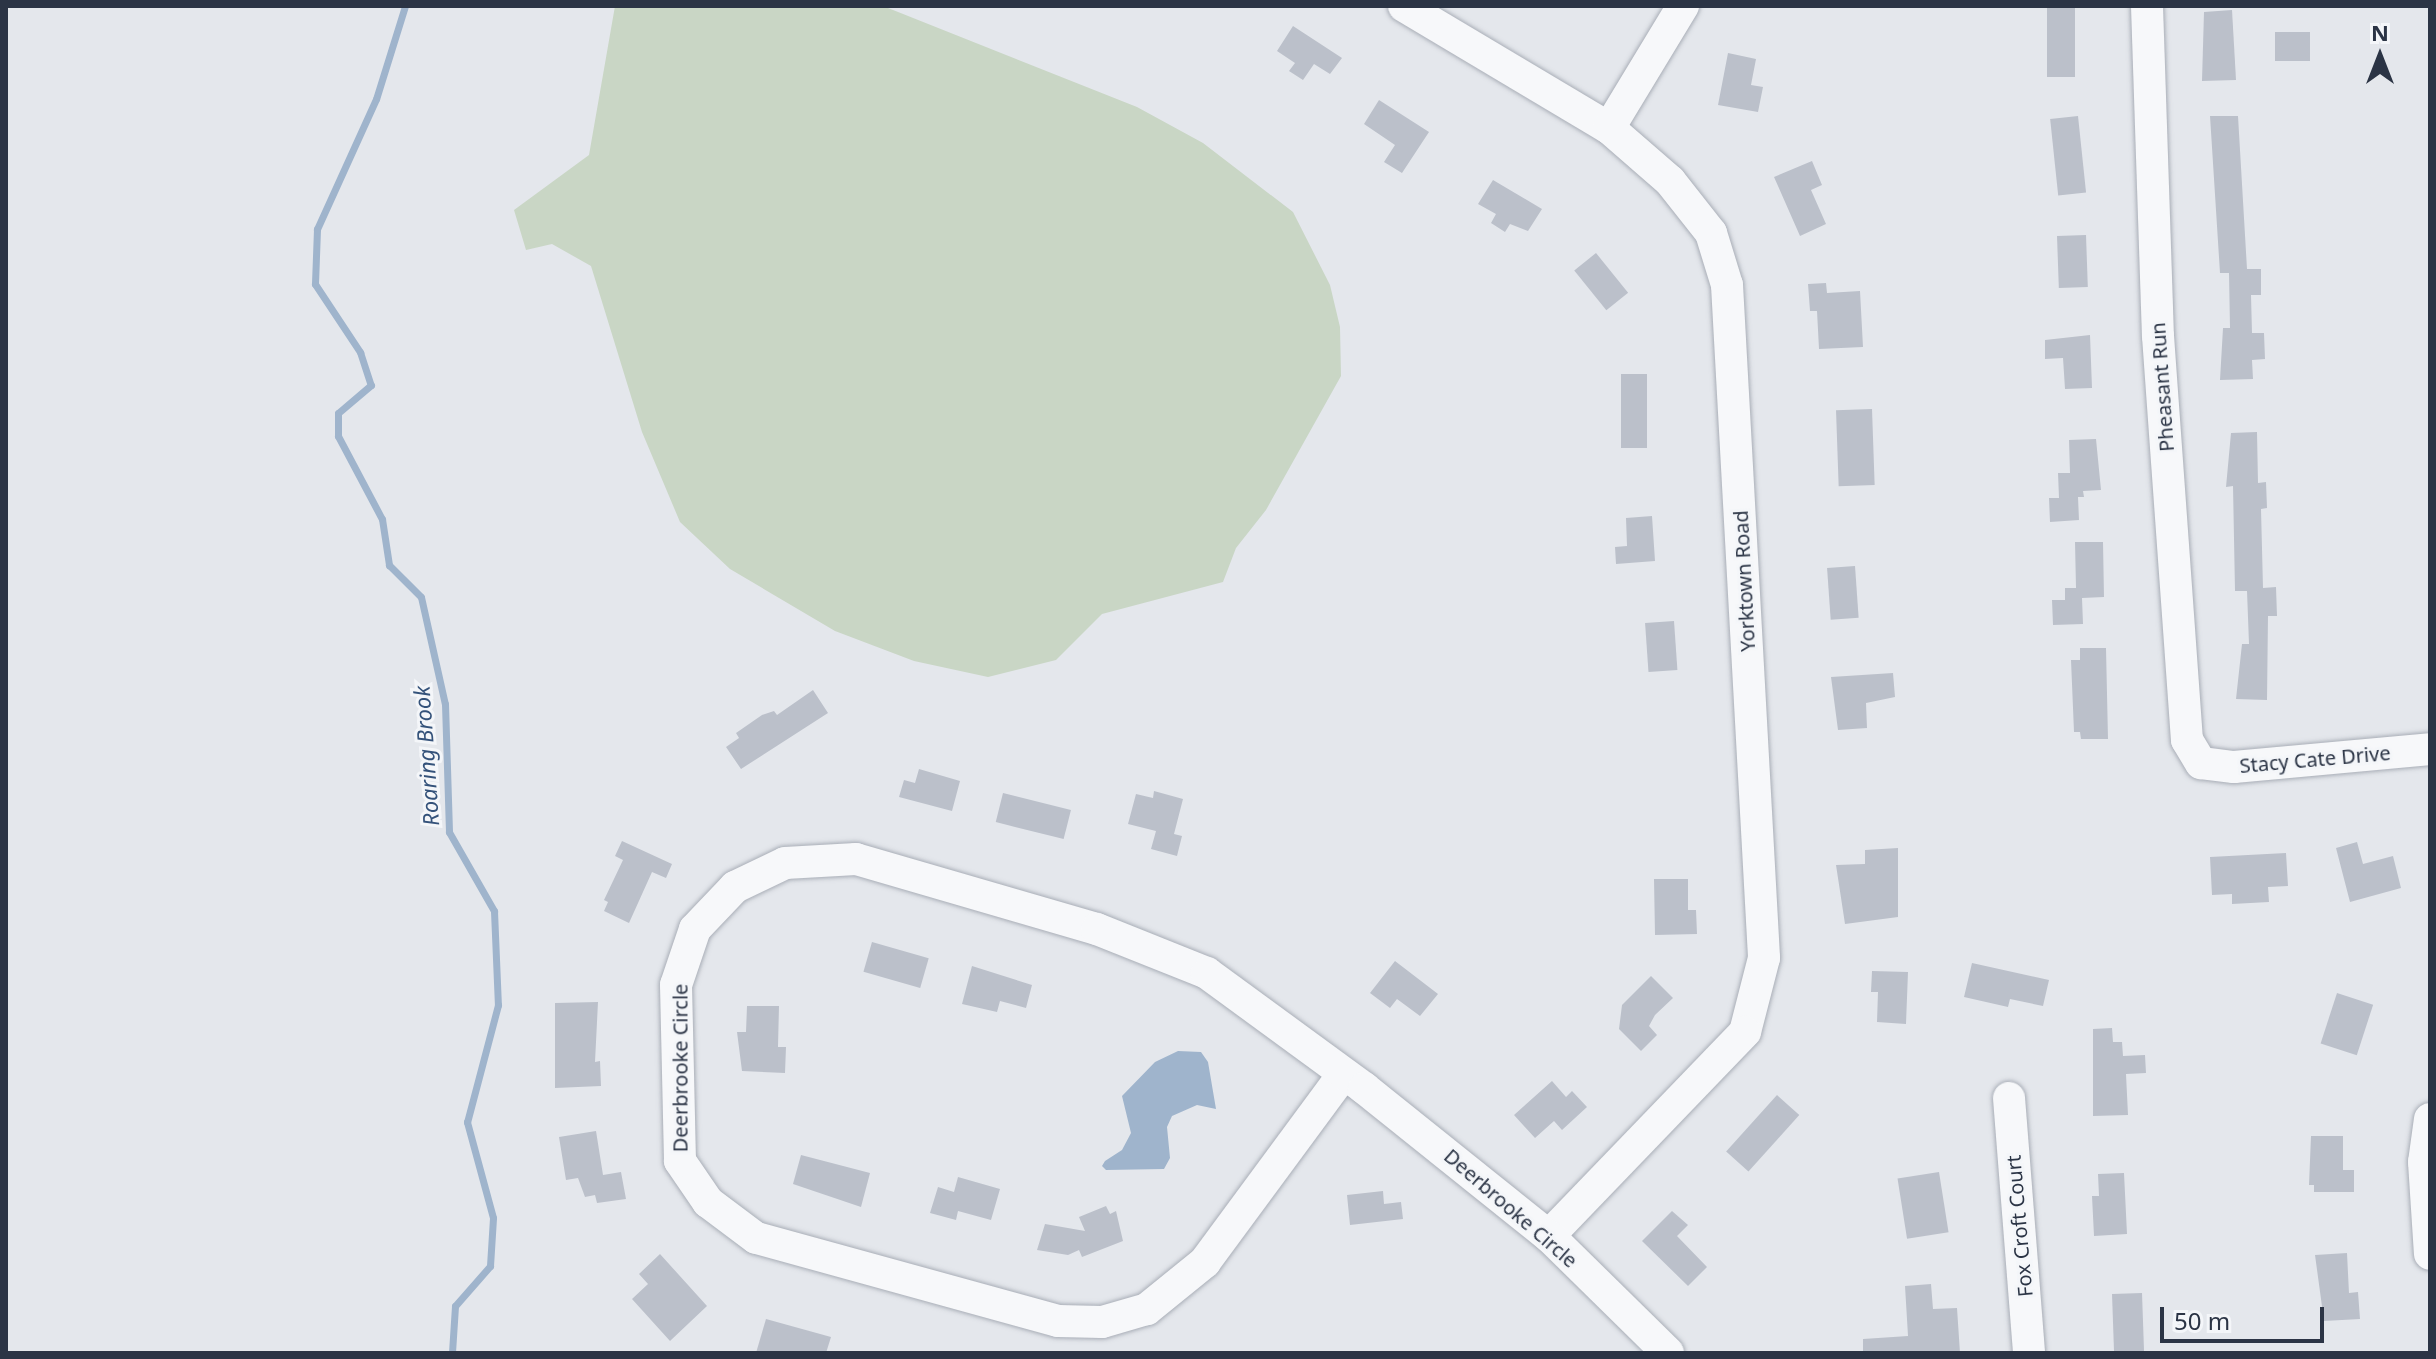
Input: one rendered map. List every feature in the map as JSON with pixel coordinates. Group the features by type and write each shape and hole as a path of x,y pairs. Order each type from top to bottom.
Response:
{"street":[{"name":"Yorktown Road","path":"1404,6 1609,128 1670,181 1711,233 1727,285 1764,958 1745,1032 1549,1236"},
{"path":"1609,128 1683,6"},
{"name":"Pheasant Run","path":"2147,6 2158,336 2187,740 2201,763"},
{"name":"Stacy Cate Drive","path":"2201,763 2234,767 2430,749"},
{"name":"Deerbrooke Circle","path":"1342,1076 1205,1262 1147,1309 1102,1322 1058,1321 756,1238 708,1202 680,1161 676,985 695,929 735,887 785,863 856,859 1097,929 1207,973 1342,1076 1364,1088 1549,1236 1668,1353"},
{"name":"Fox Croft Court","path":"2009,1098 2029,1353"},
{"path":"2429,1241 2424,1162 2430,1119"}],"green space":[{"path":"615,6 883,6 1137,107 1203,143 1293,212 1330,285 1340,327 1341,376 1266,510 1236,548 1223,582 1102,614 1056,660 988,677 914,661 835,631 730,569 680,522 642,432 591,266 552,244 526,250 514,210 589,155"}],"water":[{"path":"1178,1051 1201,1052 1208,1062 1216,1109 1197,1105 1172,1116 1167,1127 1170,1158 1164,1169 1106,1170 1102,1166 1105,1161 1122,1150 1131,1133 1122,1096 1155,1062"}],"building":[{"path":"2047,6 2075,6 2075,77 2047,77"},
{"path":"2232,10 2236,80 2202,81 2204,12"},
{"path":"1293,26 1342,58 1330,74 1314,64 1303,80 1289,71 1295,63 1277,51"},
{"path":"2275,32 2310,32 2310,61 2275,61"},
{"path":"1728,53 1756,59 1751,85 1763,87 1758,112 1718,105"},
{"path":"1379,100 1429,132 1402,173 1384,162 1395,145 1364,124"},
{"path":"2078,116 2086,193 2058,196 2050,119"},
{"path":"2210,116 2238,116 2247,269 2261,269 2261,295 2251,295 2252,333 2264,333 2265,359 2252,360 2253,379 2220,380 2223,328 2230,328 2229,273 2220,273"},
{"path":"1812,161 1822,185 1811,190 1826,224 1800,236 1774,177"},
{"path":"1493,180 1542,209 1528,231 1510,224 1505,232 1491,223 1496,214 1478,204"},
{"path":"2086,235 2088,287 2059,288 2057,236"},
{"path":"1596,253 1628,293 1606,310 1574,271"},
{"path":"1826,283 1827,293 1860,291 1863,347 1819,349 1817,311 1810,311 1808,284"},
{"path":"2090,335 2092,388 2065,389 2063,358 2045,359 2045,340"},
{"path":"1621,374 1647,374 1647,448 1621,448"},
{"path":"1872,409 1875,485 1839,486 1836,410"},
{"path":"2257,432 2258,483 2266,482 2267,508 2261,509 2263,588 2276,587 2277,616 2268,616 2267,700 2236,699 2242,644 2249,644 2247,591 2235,591 2233,486 2226,487 2231,433"},
{"path":"2096,439 2101,490 2083,491 2084,497 2078,497 2079,520 2050,522 2049,498 2059,498 2058,473 2070,473 2069,440"},
{"path":"1652,516 1655,561 1616,564 1615,547 1627,546 1626,518"},
{"path":"2075,542 2103,542 2104,597 2082,598 2083,624 2053,625 2052,600 2065,600 2065,588 2076,588"},
{"path":"1855,566 1859,618 1831,620 1827,568"},
{"path":"1674,621 1677,670 1648,672 1645,623"},
{"path":"2080,648 2106,648 2108,739 2081,739 2080,732 2074,732 2071,660 2080,660"},
{"path":"1893,673 1895,697 1866,703 1867,728 1838,730 1831,677"},
{"path":"813,690 828,713 741,769 726,747 739,738 736,733 762,715 774,711 777,715"},
{"path":"919,769 960,781 952,811 899,797 904,780 915,783"},
{"path":"1154,791 1183,799 1174,834 1182,836 1177,856 1151,849 1156,831 1128,824 1136,794 1153,798"},
{"path":"1003,793 1071,810 1064,839 996,822"},
{"path":"622,841 672,864 666,878 652,872 629,923 604,911 608,902 604,900 623,860 615,856"},
{"path":"2357,842 2363,864 2393,856 2401,888 2350,902 2336,848"},
{"path":"1898,848 1898,917 1845,924 1836,865 1865,864 1865,850"},
{"path":"2286,853 2288,886 2268,887 2269,902 2232,904 2232,894 2212,895 2210,857"},
{"path":"1654,879 1688,879 1688,910 1696,910 1697,934 1655,935"},
{"path":"872,942 929,958 920,988 863,972"},
{"path":"1395,961 1438,994 1420,1016 1397,999 1390,1008 1370,993"},
{"path":"1972,963 2049,980 2043,1006 2010,999 2008,1007 1964,997"},
{"path":"972,966 1032,985 1026,1008 1000,1001 997,1012 962,1004"},
{"path":"1872,971 1908,972 1906,1024 1877,1022 1878,992 1871,992"},
{"path":"1651,976 1673,998 1655,1015 1649,1026 1657,1035 1641,1051 1619,1029 1622,1005"},
{"path":"2337,993 2373,1005 2357,1055 2321,1043"},
{"path":"598,1002 595,1062 600,1061 601,1086 555,1088 555,1003"},
{"path":"747,1006 779,1006 778,1047 786,1047 785,1073 742,1071 737,1032 746,1032"},
{"path":"2112,1028 2113,1042 2122,1042 2123,1056 2145,1055 2146,1073 2126,1074 2128,1115 2093,1116 2093,1029"},
{"path":"1552,1081 1566,1097 1572,1091 1587,1107 1562,1130 1554,1121 1535,1138 1514,1115"},
{"path":"1777,1095 1799,1115 1748,1172 1726,1151"},
{"path":"596,1131 603,1175 621,1172 626,1199 597,1203 595,1195 585,1197 578,1178 566,1180 559,1137"},
{"path":"2311,1136 2343,1136 2343,1170 2354,1170 2354,1192 2314,1192 2314,1185 2309,1185"},
{"path":"801,1155 870,1173 861,1207 793,1184"},
{"path":"1939,1172 1949,1232 1907,1239 1898,1179"},
{"path":"2124,1173 2127,1234 2094,1236 2092,1196 2099,1196 2098,1174"},
{"path":"958,1177 1000,1189 991,1220 958,1211 956,1220 930,1213 938,1187 954,1192"},
{"path":"1383,1191 1384,1204 1401,1202 1403,1219 1350,1225 1347,1195"},
{"path":"1106,1206 1110,1214 1116,1211 1123,1241 1082,1257 1079,1250 1068,1255 1037,1250 1045,1224 1085,1231 1079,1217"},
{"path":"1672,1211 1688,1225 1677,1236 1707,1267 1688,1286 1642,1241"},
{"path":"2347,1253 2349,1293 2358,1292 2360,1319 2324,1321 2315,1255"},
{"path":"660,1254 707,1306 670,1341 632,1299 648,1284 639,1274"},
{"path":"1931,1284 1933,1309 1957,1308 1960,1353 1863,1353 1863,1339 1908,1336 1905,1286"},
{"path":"2142,1293 2144,1353 2114,1353 2112,1294"},
{"path":"766,1319 831,1337 826,1353 756,1353"}],"waterway":[{"name":"Roaring Brook","path":"405,6 376,99 317,229 315,284 360,352 371,385 338,413 338,436 382,519 389,565 421,597 445,704 449,832 494,911 498,1005 467,1122 493,1218 490,1266 455,1306 452,1353"}]}
